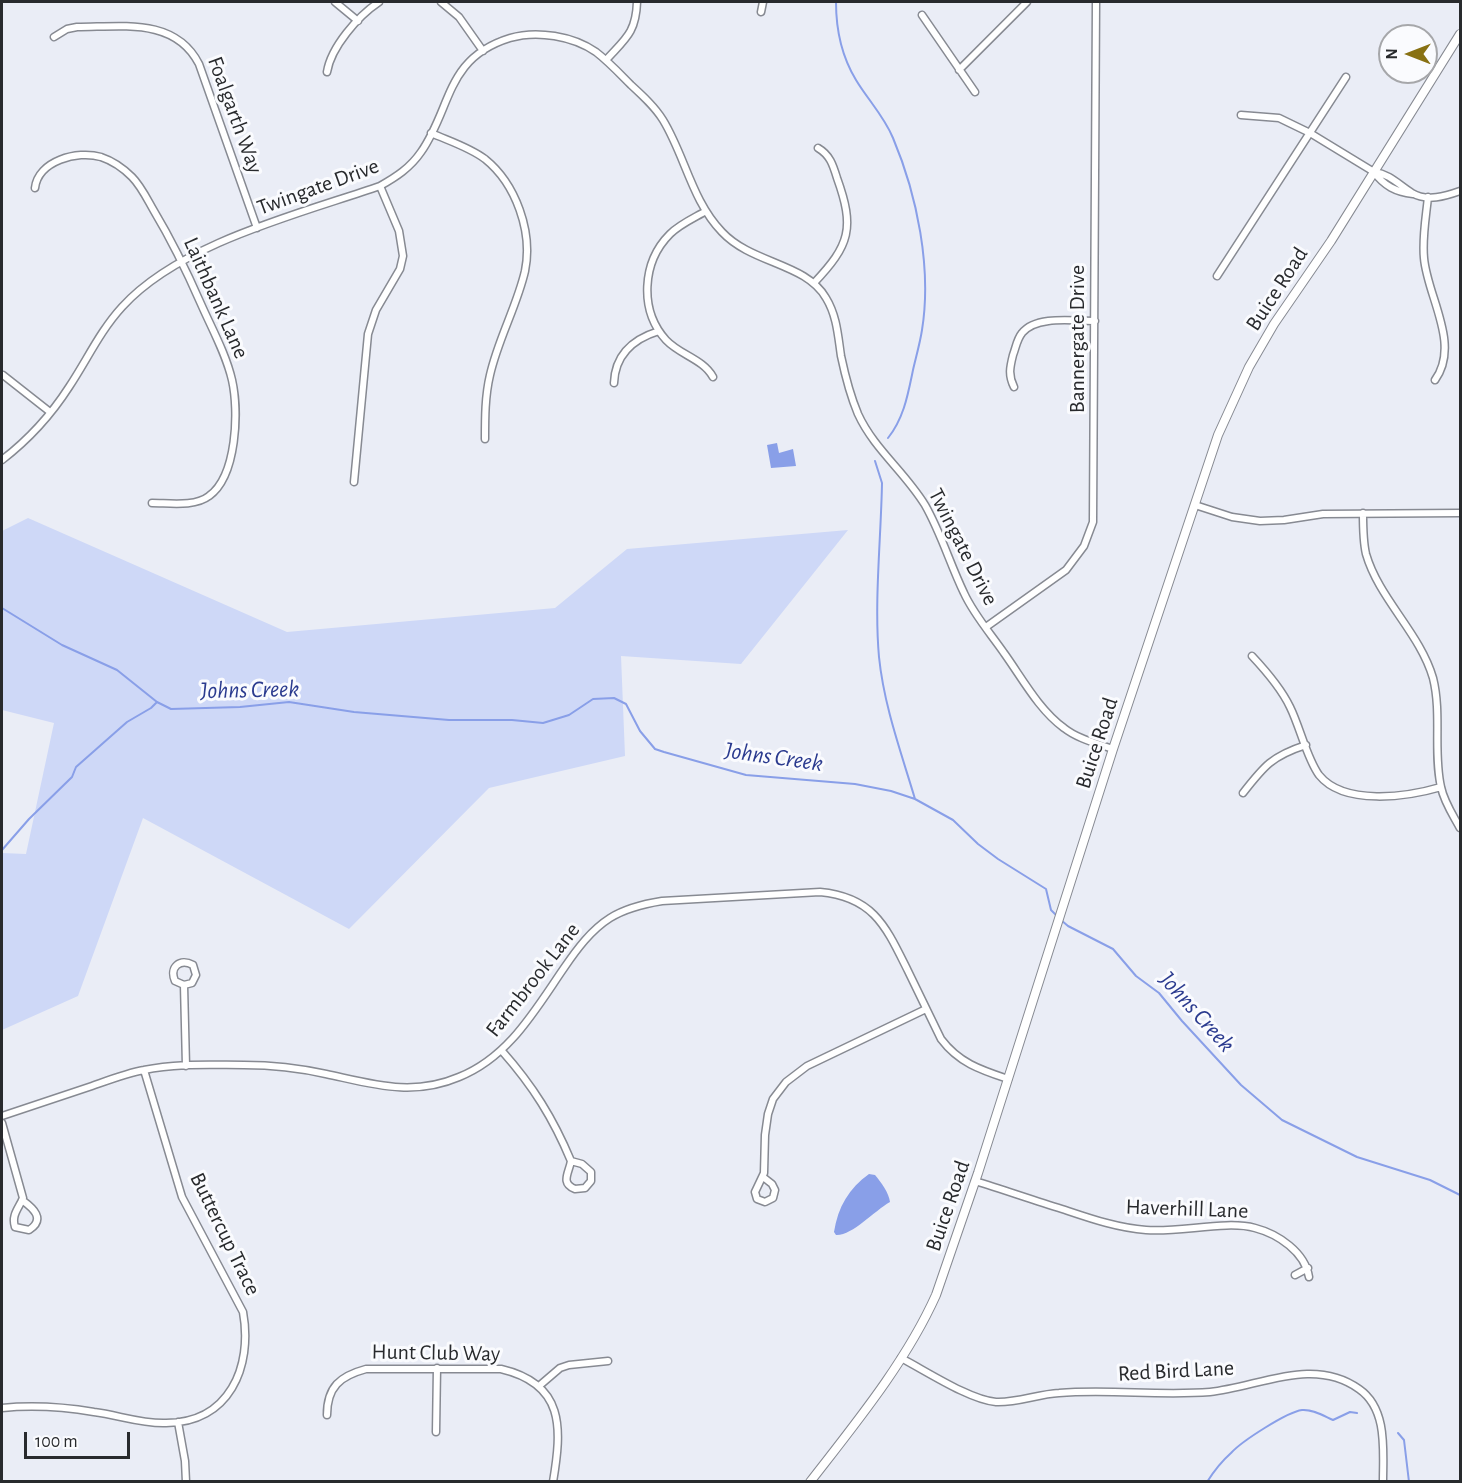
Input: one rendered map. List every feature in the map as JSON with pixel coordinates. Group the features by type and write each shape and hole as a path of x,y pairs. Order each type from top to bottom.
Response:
{"street":[{"path":"335,2 358,21"},
{"path":"327,72 334,50 358,21 379,2"},
{"path":"441,2 459,17 483,51"},
{"path":"606,60 630,34 634,26 637,2"},
{"path":"761,12 763,2"},
{"path":"959,70 1027,2"},
{"name":"Bannergate Drive","path":"986,627 1066,570 1079,555 1089,536 1094,509 1096,2"},
{"path":"922,15 975,92"},
{"name":"Foalgarth Way","path":"54,37 67,29 77,27 141,27 168,33 187,46 199,64 257,228"},
{"name":"Buice Road","path":"810,1482 901,1359 920,1329 936,1294 1008,1079 1113,749 1218,435 1249,367 1274,324 1331,241 1461,34"},
{"name":"Twingate Drive","path":"2,460 35,430 50,412 69,388 103,331 121,308 143,286 181,261 257,228 380,186 397,177 422,151 455,80 467,64 483,51 513,37 545,35 578,43 593,50 606,60 650,103 661,117 706,211 720,230 758,257 801,274 814,283 828,300 834,317 846,377 858,415 876,445 912,486 924,505 964,595 1054,720 1077,736 1113,749"},
{"path":"1217,276 1346,77"},
{"path":"1241,115 1279,118 1310,132 1374,172 1384,173 1414,194 1428,197 1446,196 1461,191"},
{"path":"431,133 471,151 495,169 512,194 526,234 528,254 525,273 489,376 485,439"},
{"path":"814,283 840,252 846,237 848,221 845,201 830,159 818,148"},
{"name":"Laithbank Lane","path":"35,188 36,177 44,169 56,162 80,156 91,156 123,168 139,185 181,261 220,345 232,380 234,413 229,469 218,489 207,498 192,502 152,503"},
{"path":"354,482 368,334 376,310 400,269 404,256 399,231 380,186"},
{"path":"1428,197 1424,259 1444,340 1443,364 1435,380"},
{"path":"706,211 670,234 660,247 647,279 647,298 651,315 659,331 675,348 706,367 713,377"},
{"path":"1014,387 1010,378 1010,368 1018,339 1027,328 1043,321 1095,321"},
{"path":"614,383 617,364 625,351 640,338 659,331"},
{"path":"3,375 50,412"},
{"path":"1195,505 1232,517 1260,521 1323,514 1461,513"},
{"path":"1363,513 1364,543 1370,564 1420,647 1432,678 1437,702 1441,787 1461,828"},
{"path":"1252,656 1283,693 1320,776 1330,786 1356,795 1402,796 1441,787"},
{"path":"1243,793 1272,760 1285,752 1306,745"},
{"name":"Farmbrook Lane","path":"2,1116 144,1070 186,1066 281,1067 324,1073 379,1086 412,1088 437,1084 482,1066 502,1051 521,1030 578,948 593,931 625,910 662,901 820,892 851,898 870,910 886,927 941,1039 957,1056 975,1068 1008,1079"},
{"path":"184,985 186,1066"},
{"path":"763,1177 766,1120 773,1099 786,1082 807,1066 926,1009"},
{"path":"502,1051 523,1075 557,1129 571,1161 565,1178 568,1184 576,1189 585,1188 591,1181 591,1172 582,1164 571,1161"},
{"name":"Buttercup Trace","path":"2,1408 51,1407 156,1423 178,1422 198,1417 214,1408 228,1395 239,1379 243,1363 246,1326 243,1312 182,1197 144,1070"},
{"path":"2,1123 19,1180 22,1200 14,1215 15,1227 29,1230 35,1225 38,1216 36,1211 22,1200"},
{"name":"Haverhill Lane","path":"975,1180 1097,1221 1127,1228 1165,1231 1233,1225 1255,1228 1291,1246 1308,1268"},
{"path":"1295,1275 1308,1268 1309,1277"},
{"name":"Red Bird Lane","path":"901,1359 973,1395 996,1402 1060,1393 1210,1392 1285,1376 1329,1374 1360,1389 1376,1408 1380,1417 1383,1445 1383,1482"},
{"path":"554,1482 560,1437 558,1423 552,1405 539,1386 560,1368 608,1361"},
{"name":"Hunt Club Way","path":"327,1414 327,1401 332,1389 341,1379 355,1372 376,1368 501,1369 518,1374 539,1386"},
{"path":"436,1432 437,1368"},
{"path":"178,1422 186,1482"}],"shaded area":[{"path":"28,518 287,632 555,608 627,549 848,530 741,664 621,656 625,756 489,788 349,929 143,818 78,996 2,1030 2,853 26,854 54,723 2,710 2,531"}],"water":[{"path":"777,443 779,453 793,449 796,466 771,468 767,445"},
{"path":"869,1174 875,1175 880,1181 890,1202 849,1232 836,1235 834,1232 842,1206 850,1192"}],"waterway":[{"path":"836,2 837,22 847,62 856,80 881,115 902,160 915,207 924,257 925,306 921,335 905,406 888,438"},
{"path":"875,461 882,483 877,593 881,675 889,711 915,799"},
{"name":"Johns Creek","path":"2,608 62,645 117,670 157,702 171,709 240,707 289,702 354,712 449,720 512,720 543,723 569,715 593,699 614,698 626,704 640,731 655,749 746,775 855,784 891,791 915,799 953,820 998,859 1046,889 1051,910 1057,916"},
{"path":"2,850 29,819 72,777 76,767 127,722 157,702"},
{"name":"Johns Creek","path":"1061,920 1068,926 1113,949 1136,976 1159,993 1241,1085 1282,1120 1357,1157 1430,1180 1460,1195"},
{"path":"1207,1482 1221,1463 1237,1448 1286,1416 1306,1410 1333,1420 1350,1412 1357,1413"},
{"path":"1398,1433 1404,1440 1409,1482"}]}
